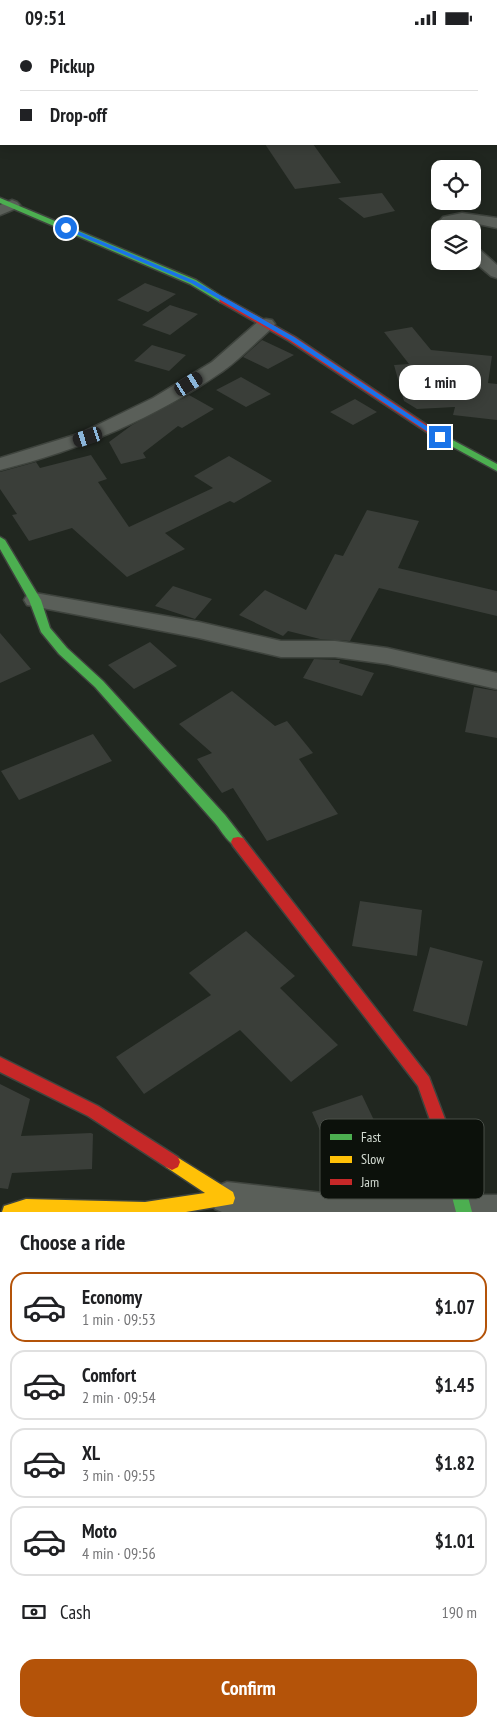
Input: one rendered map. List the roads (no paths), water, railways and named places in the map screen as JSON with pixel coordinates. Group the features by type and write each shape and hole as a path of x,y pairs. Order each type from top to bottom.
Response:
{"street":[{"path":"4,205 193,282 292,339 440,437 497,468"},
{"path":"448,220 480,218 497,223"},
{"path":"481,259 497,273"},
{"path":"0,464 88,437 160,403 218,366 266,324"},
{"path":"0,540 35,600 45,629 63,651 99,684 220,819 424,1082 438,1119"},
{"path":"35,600 199,630 281,649 335,649 387,656 497,681"},
{"path":"0,1063 94,1111 227,1198"},
{"path":"10,1212 26,1207 145,1210 227,1198 348,1212 497,1211"}]}
